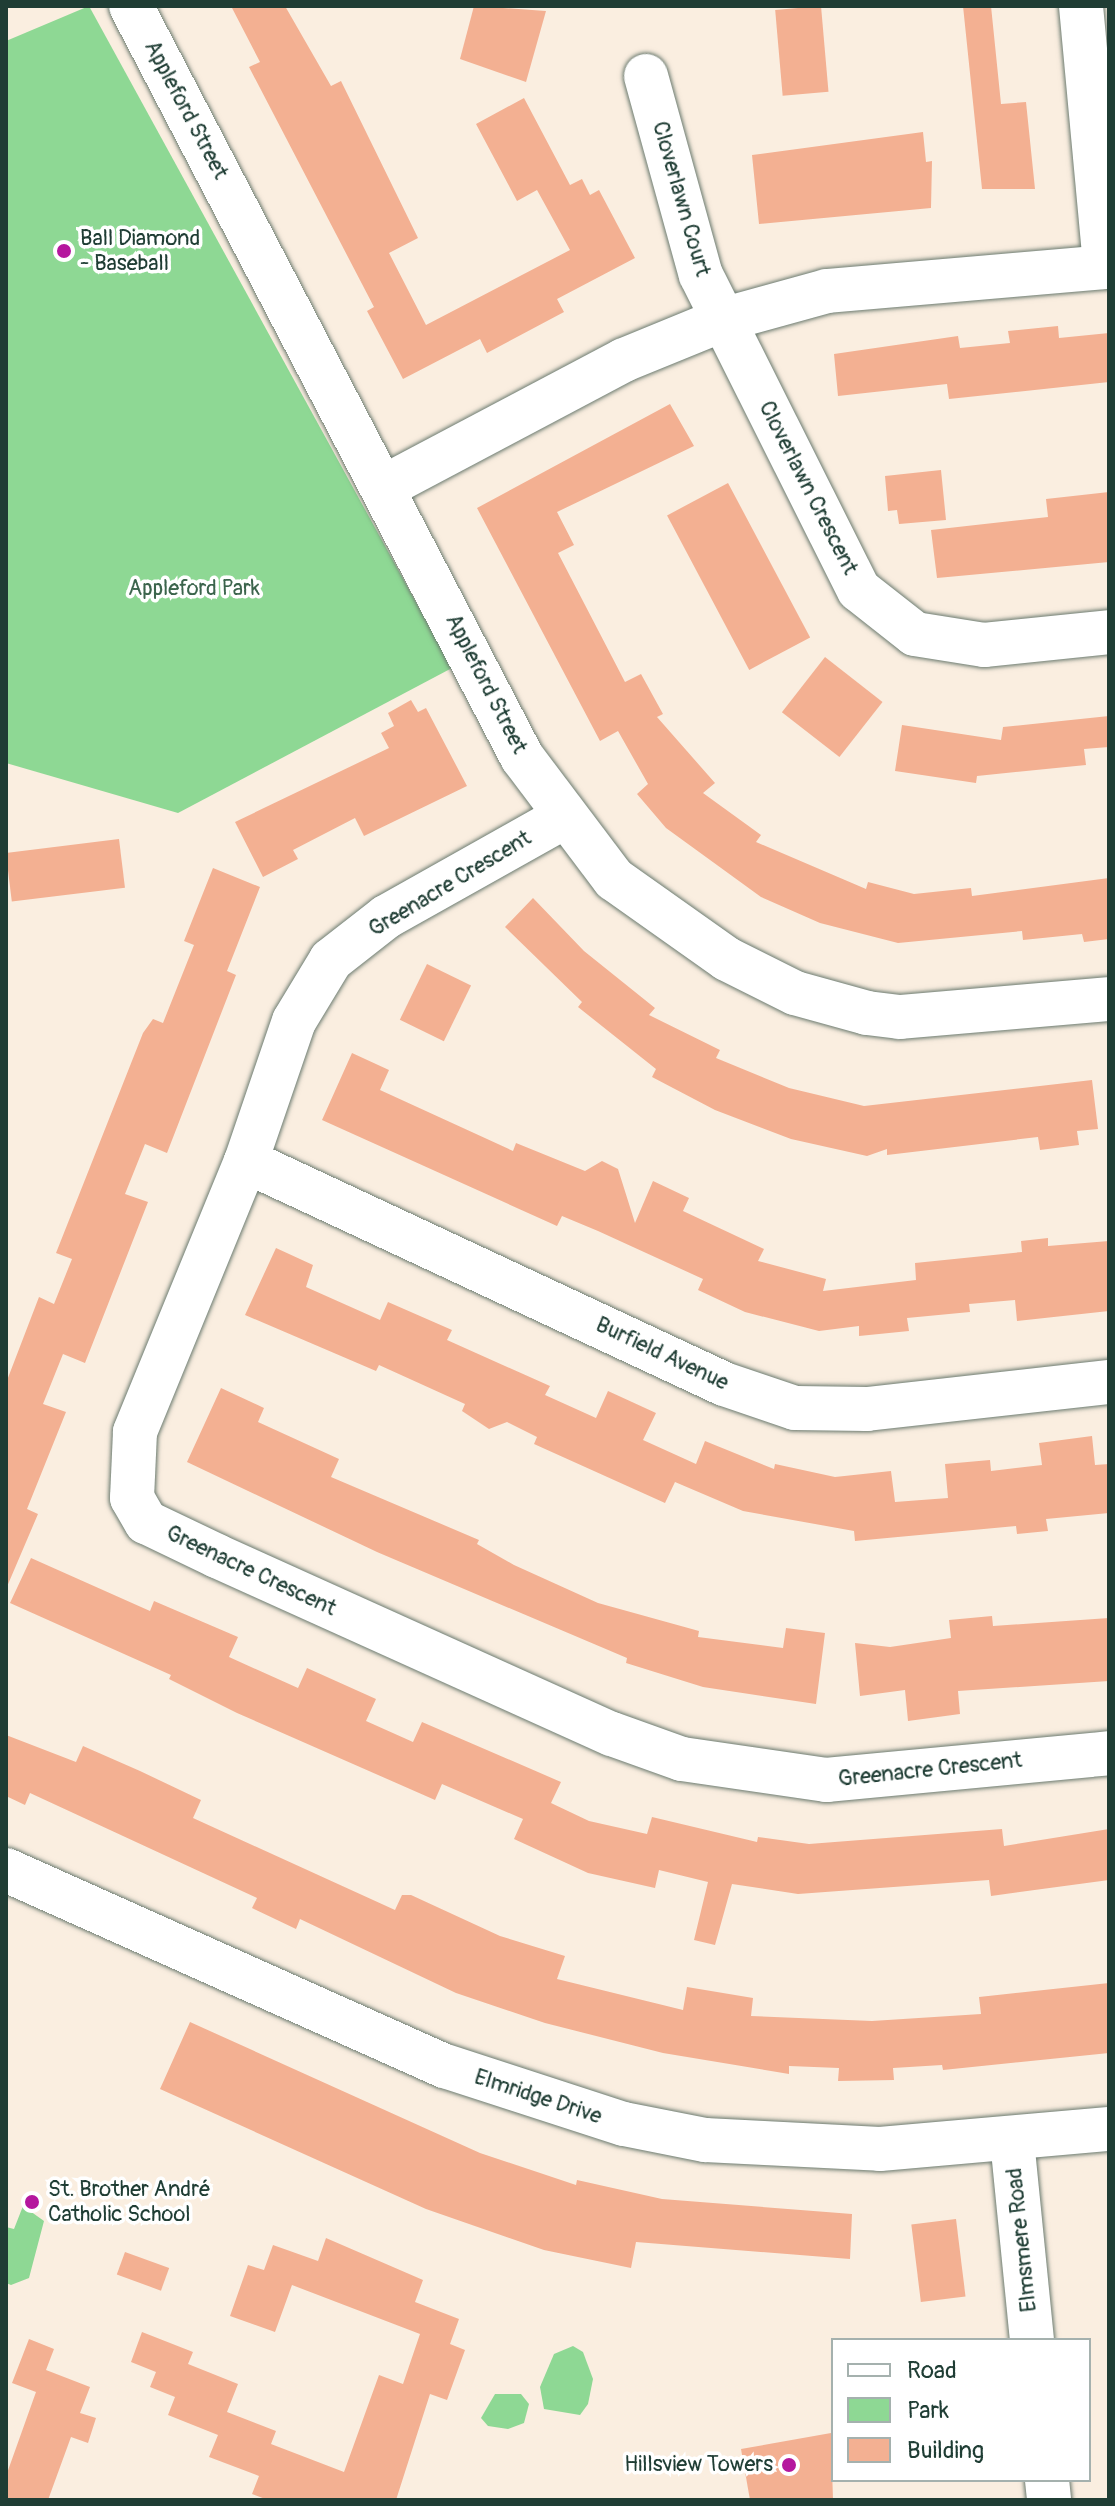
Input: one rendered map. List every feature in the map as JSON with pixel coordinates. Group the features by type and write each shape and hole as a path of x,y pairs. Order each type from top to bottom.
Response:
{"street":[{"name":"Appleford Street","path":"131,6 386,486 522,757 564,817 614,879 727,959 795,993 900,1017 1109,999"},
{"path":"386,486 624,360 722,320 827,291 1107,267 1081,6"},
{"name":"Cloverlawn Court","path":"646,76 701,275 722,320"},
{"name":"Cloverlawn Crescent","path":"722,320 859,590 915,634 984,645 1109,632"},
{"name":"Greenacre Crescent","path":"564,817 386,917 331,960 294,1021 246,1161 135,1432 132,1498 146,1522 612,1734 682,1759 826,1780 1109,1753"},
{"name":"Burfield Avenue","path":"246,1161 724,1384 795,1408 867,1409 1109,1382"},
{"name":"Elmridge Drive","path":"6,1870 445,2066 624,2124 705,2140 793,2148 880,2149 1012,2140 1109,2129"},
{"name":"Elmsmere Road","path":"1012,2140 1032,2338"}],"green space":[{"name":"Appleford Park","path":"89,6 452,668 178,813 6,763 6,41"},
{"path":"23,2206 44,2221 29,2278 11,2285 6,2283 6,2227 14,2229"},
{"path":"573,2346 583,2352 593,2379 588,2404 580,2415 544,2409 540,2387 554,2354"},
{"path":"495,2394 521,2394 529,2404 524,2423 508,2429 488,2426 481,2418"}],"building":[{"path":"231,6 285,6 331,86 341,81 418,238 389,253 426,325 570,250 537,190 517,201 476,124 524,98 570,185 582,179 590,195 599,190 635,258 557,299 564,312 487,353 480,339 403,379 367,311 374,307 249,67 260,62"},
{"path":"474,6 546,11 526,82 460,59"},
{"path":"821,6 828,92 783,96 775,10"},
{"path":"963,6 991,6 1001,104 1026,102 1035,189 982,189"},
{"path":"923,132 926,162 932,161 931,208 759,224 752,155"},
{"path":"1058,326 1059,338 1109,333 1109,382 949,399 947,384 838,396 834,354 958,336 960,348 1010,343 1008,331"},
{"path":"670,404 694,446 557,512 574,545 558,553 625,682 641,674 663,714 657,717 715,783 703,793 761,835 756,842 866,889 868,882 914,894 971,888 972,896 1109,878 1109,939 1084,942 1082,934 1023,940 1022,931 898,943 820,923 761,897 666,828 637,794 648,784 618,731 600,741 477,508"},
{"path":"941,470 946,520 899,524 897,510 888,511 885,476"},
{"path":"728,483 810,638 749,670 667,515"},
{"path":"1109,492 1109,562 937,578 931,530 1048,517 1046,499"},
{"path":"825,657 883,702 839,757 782,712"},
{"path":"411,700 418,712 426,708 467,786 364,836 355,818 293,850 298,859 263,877 235,822 389,748 381,733 394,726 388,713"},
{"path":"1109,716 1109,747 1084,749 1086,765 977,776 976,783 895,771 902,725 1001,740 1003,727"},
{"path":"119,839 125,888 12,902 6,853"},
{"path":"213,868 260,887 227,971 236,975 167,1153 145,1144 125,1194 148,1202 85,1363 63,1354 43,1404 66,1412 27,1509 38,1514 6,1589 6,1383 39,1297 54,1304 72,1259 56,1253 143,1033 153,1019 163,1023 194,945 184,941"},
{"path":"533,898 584,951 655,1008 649,1015 720,1050 716,1058 789,1088 864,1106 1092,1080 1098,1129 1077,1131 1079,1145 1040,1150 1038,1137 887,1155 887,1149 867,1156 791,1139 715,1110 652,1077 656,1069 578,1007 582,1002 505,927"},
{"path":"427,964 471,985 444,1041 400,1020"},
{"path":"352,1053 389,1070 380,1090 513,1151 516,1143 585,1171 602,1161 618,1169 635,1223 653,1181 689,1198 683,1211 764,1249 758,1261 826,1279 823,1291 916,1280 915,1263 1022,1252 1021,1241 1048,1238 1048,1246 1109,1241 1109,1311 1017,1321 1015,1300 969,1304 970,1312 907,1318 909,1331 859,1336 859,1326 819,1331 745,1312 698,1290 703,1279 598,1231 562,1216 557,1226 322,1120"},
{"path":"276,1248 313,1265 306,1287 380,1320 388,1302 452,1330 447,1340 550,1386 545,1395 596,1418 608,1391 656,1413 643,1440 696,1464 705,1441 774,1469 775,1464 835,1477 891,1471 895,1502 948,1498 945,1464 990,1460 991,1471 1042,1465 1039,1443 1092,1436 1095,1465 1109,1464 1109,1513 1046,1519 1048,1531 1017,1534 1016,1526 855,1541 854,1531 743,1511 675,1482 665,1503 534,1444 537,1437 507,1422 489,1429 462,1411 465,1404 379,1365 376,1371 245,1315"},
{"path":"221,1388 264,1408 258,1422 339,1459 331,1477 479,1540 477,1544 514,1565 598,1603 699,1631 698,1637 783,1648 786,1628 825,1633 816,1704 703,1687 626,1663 627,1658 377,1552 187,1462"},
{"path":"31,1558 150,1611 154,1601 238,1637 229,1657 298,1688 307,1668 376,1699 366,1721 413,1742 422,1722 561,1782 551,1803 589,1821 647,1834 652,1817 757,1842 758,1837 809,1844 1002,1829 1004,1846 1109,1829 1109,1880 991,1896 989,1880 798,1894 732,1884 715,1945 694,1940 708,1882 659,1870 655,1888 588,1873 514,1839 523,1819 442,1784 435,1800 237,1713 169,1679 171,1675 10,1603"},
{"path":"992,1616 993,1626 1109,1618 1109,1681 958,1691 960,1714 908,1721 905,1690 860,1696 855,1643 890,1647 951,1638 949,1620"},
{"path":"6,1735 76,1762 83,1746 140,1771 201,1800 193,1818 395,1910 402,1895 411,1895 500,1936 565,1956 557,1979 683,2010 687,1987 753,1998 751,2016 872,2021 981,2014 979,1997 1109,1983 1109,2053 943,2070 942,2065 893,2068 894,2080 838,2081 839,2068 789,2066 789,2074 663,2053 545,2023 456,1993 300,1919 296,1929 252,1908 257,1898 30,1793 25,1805 6,1796"},
{"path":"190,2022 480,2153 576,2185 577,2180 662,2199 852,2214 850,2259 636,2242 631,2268 544,2250 426,2209 160,2089"},
{"path":"956,2219 966,2296 921,2302 911,2224"},
{"path":"326,2238 423,2280 415,2302 459,2319 450,2344 465,2350 447,2400 430,2394 396,2500 268,2500 252,2494 259,2476 209,2457 218,2435 168,2415 175,2397 150,2387 156,2372 131,2362 142,2332 193,2352 188,2364 238,2384 227,2412 276,2431 271,2444 344,2472 379,2375 403,2384 420,2334 292,2285 275,2332 230,2316 248,2265 264,2270 273,2245 318,2261"},
{"path":"125,2252 169,2268 161,2291 117,2275"},
{"path":"29,2339 54,2349 46,2370 90,2387 80,2413 96,2418 88,2443 71,2437 48,2500 6,2500 6,2476 36,2392 12,2383"},
{"name":"Hillsview Towers","path":"831,2433 833,2500 750,2500 741,2449"}],"place":[{"name":"Ball Diamond - Baseball","path":"64,251"},
{"name":"St. Brother André Catholic School","path":"32,2202"},
{"name":"Hillsview Towers","path":"789,2465"}]}
